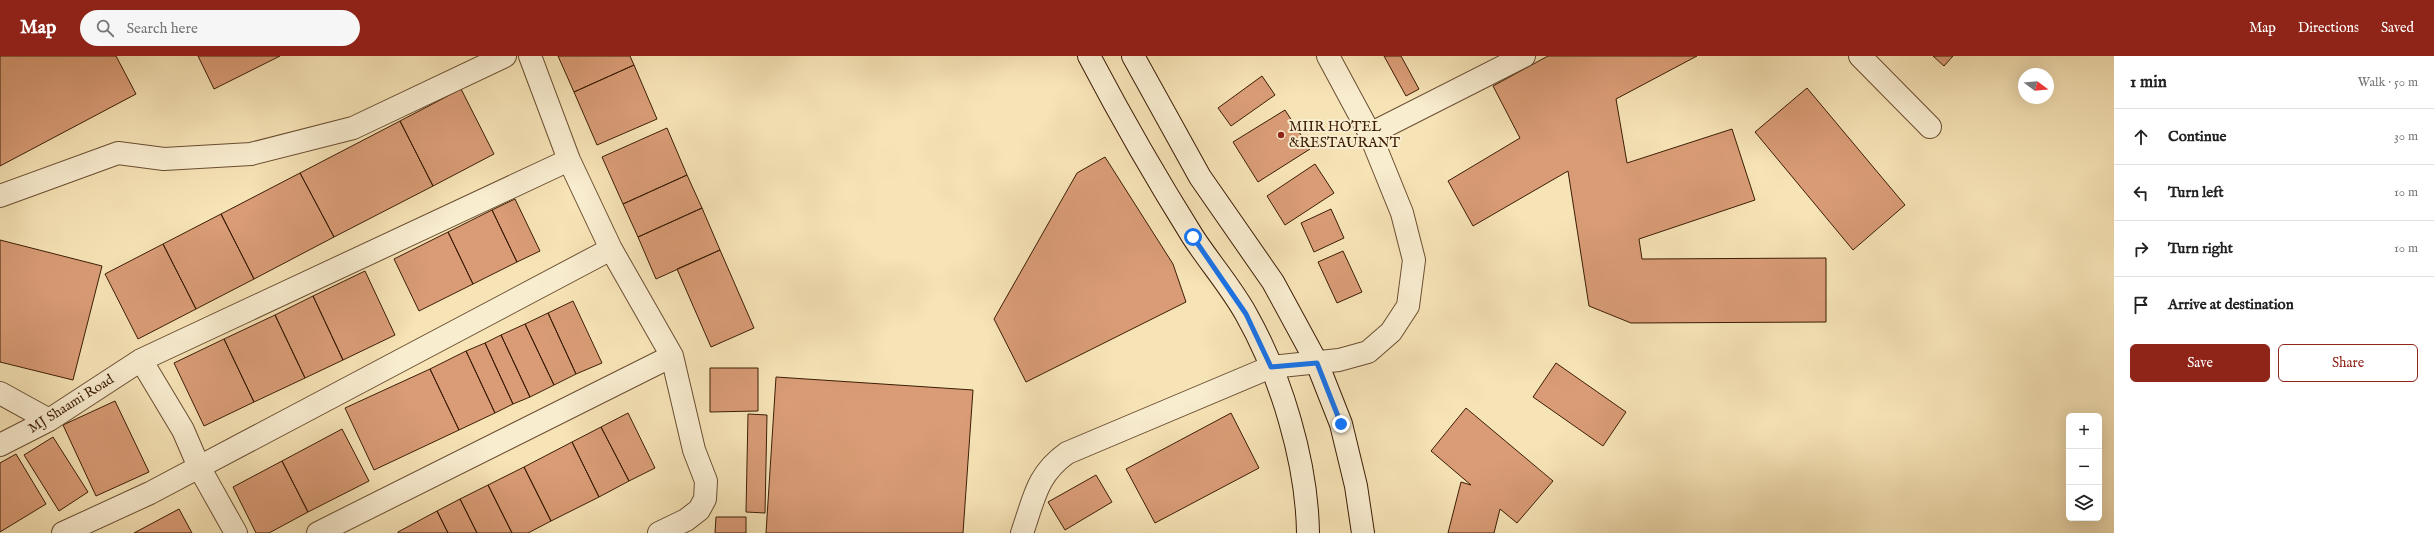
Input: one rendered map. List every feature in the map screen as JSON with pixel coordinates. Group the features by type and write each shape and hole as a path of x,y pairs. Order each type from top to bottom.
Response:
{"street":[{"path":"0,196 118,153 164,160 251,154 353,128 505,56"},
{"path":"530,56 569,160 611,248 672,356 694,450 706,481 705,500 699,510 686,520 659,533"},
{"path":"1089,56 1117,109 1189,230 1246,314 1271,367 1291,420 1308,512 1308,533"},
{"path":"1133,56 1200,177 1273,282 1317,363 1341,424 1356,486 1363,533"},
{"path":"1022,533 1036,490 1043,475 1054,462 1067,454 1271,367 1317,363 1368,352 1391,332 1408,306 1414,260 1402,213 1370,134 1328,56"},
{"path":"1370,134 1524,56"},
{"path":"1860,56 1930,127"},
{"name":"MJ Shaami Road","path":"0,445 49,420 141,360 569,160"},
{"path":"63,533 150,493 611,248"},
{"path":"318,533 672,356"},
{"path":"141,360 183,430 199,467 236,533"},
{"path":"0,393 49,420"}],"building":[{"path":"0,56 116,56 136,94 0,166"},
{"path":"198,56 280,56 214,89"},
{"path":"558,56 630,56 634,65 574,92"},
{"path":"1384,56 1401,56 1419,89 1406,96"},
{"path":"1548,56 1697,56 1616,99 1627,163 1732,129 1755,200 1639,239 1642,259 1826,258 1826,322 1631,323 1589,306 1568,171 1473,226 1448,181 1520,138 1493,86"},
{"path":"1933,56 1953,56 1944,66"},
{"path":"634,65 657,119 597,145 574,92"},
{"path":"1262,76 1275,95 1231,126 1218,108"},
{"path":"1807,88 1905,205 1853,250 1755,132"},
{"path":"461,89 494,154 433,186 400,121"},
{"path":"1285,110 1310,149 1258,182 1233,142"},
{"path":"400,121 433,186 334,237 300,173"},
{"path":"667,128 687,175 623,204 602,157"},
{"path":"1105,157 1173,264 1186,302 1026,382 994,319 1077,173"},
{"path":"1315,164 1334,193 1285,225 1267,196"},
{"path":"300,173 334,237 254,279 221,214"},
{"path":"687,175 702,208 638,237 623,204"},
{"path":"515,199 540,251 517,262 492,210"},
{"path":"702,208 720,250 656,279 638,237"},
{"path":"1331,209 1344,238 1314,252 1301,223"},
{"path":"492,210 517,262 473,284 448,232"},
{"path":"221,214 254,279 196,309 163,244"},
{"path":"448,232 473,284 419,311 394,259"},
{"path":"0,240 102,266 73,380 0,362"},
{"path":"163,244 196,309 138,339 105,274"},
{"path":"720,250 754,328 711,347 677,269"},
{"path":"1343,251 1362,292 1337,303 1318,262"},
{"path":"365,271 395,335 343,360 313,296"},
{"path":"313,296 343,360 305,378 275,315"},
{"path":"573,301 602,363 576,374 548,313"},
{"path":"548,313 576,374 554,385 525,324"},
{"path":"275,315 305,378 254,402 224,339"},
{"path":"525,324 554,385 530,397 501,335"},
{"path":"501,335 530,397 513,404 485,343"},
{"path":"224,339 254,402 204,426 174,363"},
{"path":"485,343 513,404 495,413 466,351"},
{"path":"466,351 495,413 459,430 430,369"},
{"path":"1556,363 1626,412 1603,446 1533,397"},
{"path":"710,368 758,368 758,411 710,412"},
{"path":"430,369 459,430 374,470 345,408"},
{"path":"776,377 973,390 963,533 766,533"},
{"path":"115,401 149,472 96,496 63,425"},
{"path":"1466,408 1553,481 1517,523 1500,509 1494,533 1448,533 1461,482 1471,485 1431,451"},
{"path":"628,413 655,468 629,481 601,427"},
{"path":"1231,413 1259,468 1155,523 1126,469"},
{"path":"748,414 767,415 765,513 746,512"},
{"path":"601,427 629,481 599,497 572,442"},
{"path":"342,429 369,481 308,512 282,461"},
{"path":"53,437 88,492 59,511 24,455"},
{"path":"572,442 599,497 551,521 524,467"},
{"path":"16,454 46,504 0,532 0,463"},
{"path":"282,461 308,512 269,533 256,533 233,487"},
{"path":"524,467 551,521 528,533 512,533 488,485"},
{"path":"1096,475 1112,502 1065,530 1048,502"},
{"path":"488,485 512,533 477,533 460,499"},
{"path":"460,499 477,533 448,533 437,511"},
{"path":"179,509 192,533 134,533"},
{"path":"437,511 448,533 398,533 398,532"},
{"path":"716,517 746,517 746,533 715,533"}],"place":[{"name":"MIIR HOTEL &RESTAURANT","path":"1281,135"}],"route":[{"path":"1193,237 1246,314 1271,367 1317,363 1341,424"}]}
